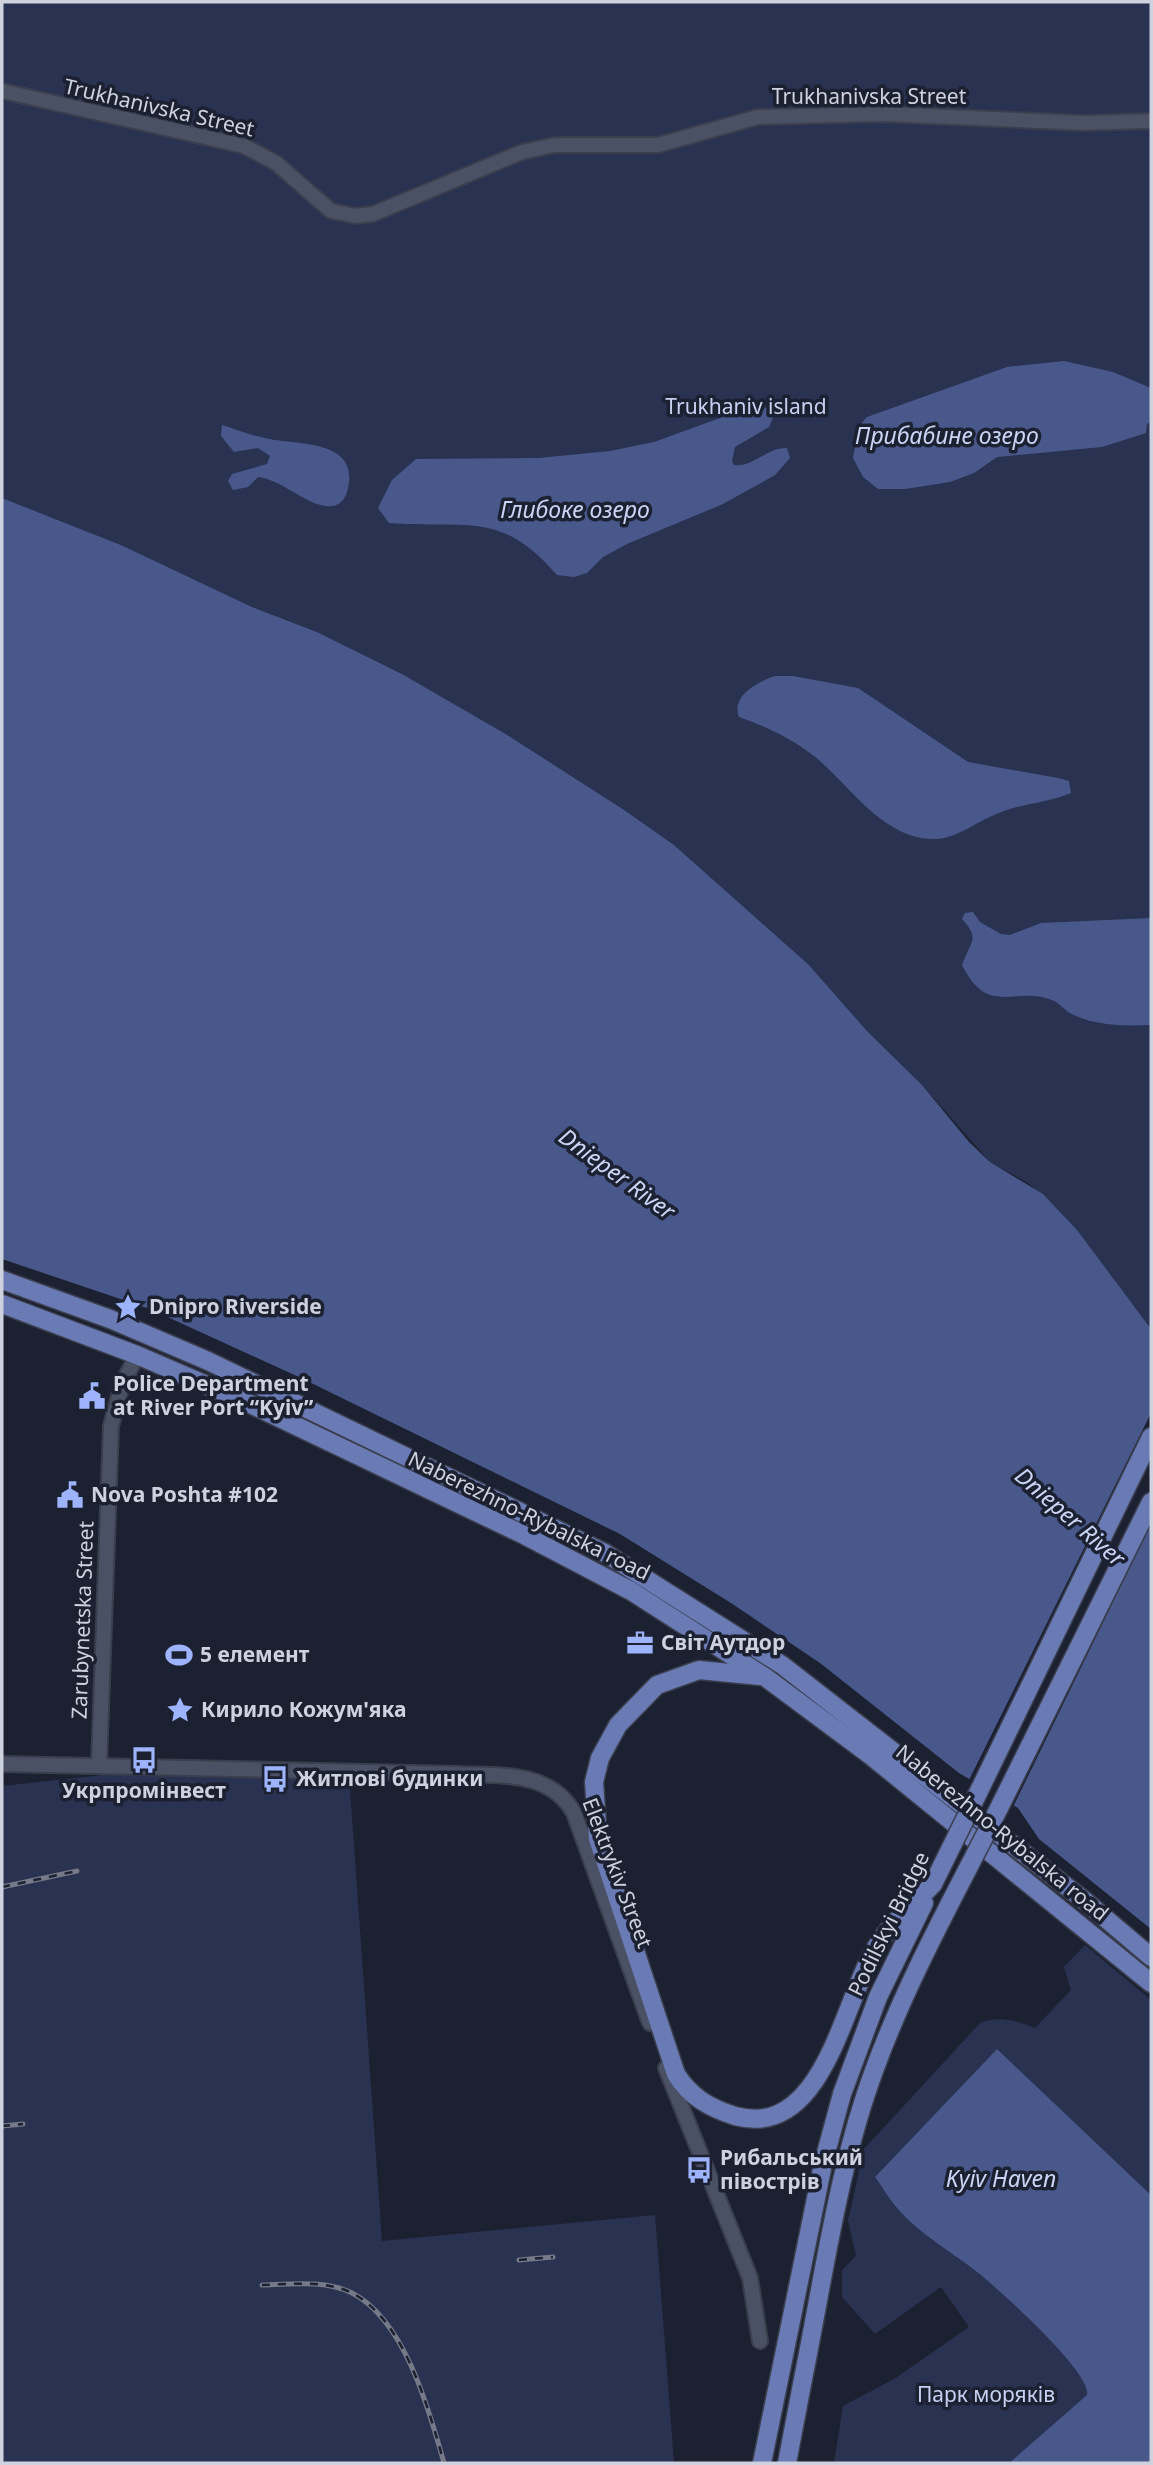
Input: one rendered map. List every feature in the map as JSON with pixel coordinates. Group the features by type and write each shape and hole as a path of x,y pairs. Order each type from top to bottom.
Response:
{"main road":[{"name":"Naberezhno-Rybalska road","path":"2,1280 110,1319 208,1361 604,1553 782,1665 1086,1901 1151,1957"},
{"name":"Naberezhno-Rybalska road","path":"2,1304 136,1355 246,1402 577,1561 641,1597 765,1677 870,1755 1151,1983"},
{"name":"Podilskyi Bridge","path":"762,2463 824,2164 842,2094 878,1997 1151,1437"},
{"path":"787,2463 841,2190 874,2068 905,1997 1151,1502"},
{"path":"765,1677 699,1670 673,1677 657,1685 618,1725 600,1758 593,1793 598,1839 676,2074 693,2096 727,2113 758,2119 797,2102 820,2075 878,1943 933,1884"},
{"path":"800,2463 803,2379"}],"street":[{"name":"Trukhanivska Street","path":"2,91 244,146 276,163 331,211 356,216 373,214 522,152 555,145 658,145 758,117 882,114 1083,123 1151,121"},
{"name":"Zarubynetska Street","path":"99,1765 111,1426 122,1385 136,1355"},
{"name":"Elektrykiv Street","path":"2,1763 527,1778 541,1782 566,1798 585,1838 664,2063 747,2268 760,2341"}],"green space":[{"name":"Trukhaniv island","path":"2,2 1151,2 1151,1329 1058,1209 1028,1183 990,1162 808,964 674,845 504,733 402,674 317,632 252,607 121,545 2,498"},
{"path":"112,1774 349,1775 382,2241 655,2215 674,2463 2,2463 2,1786"},
{"name":"Парк моряків","path":"1085,1945 1151,2000 1151,2195 997,2049 875,2177 906,2218 982,2276 1044,2334 1076,2370 1088,2395 1009,2463 834,2463 843,2406 894,2379 969,2327 941,2287 875,2334 842,2297 842,2270 856,2256 848,2221 864,2149 980,2023 1001,2019 1035,2028 1071,1990 1064,1967"}],"water":[{"name":"Прибабине озеро","path":"1064,361 1113,372 1151,388 1151,422 1147,424 1146,433 1102,447 997,457 974,473 950,482 905,489 878,489 863,477 853,458 859,426 867,417 1007,367"},
{"name":"Глибоке озеро","path":"756,405 770,409 773,417 769,427 735,447 732,461 734,465 741,465 787,448 790,458 775,475 723,504 627,544 603,557 587,573 574,577 557,575 537,554 518,540 499,531 481,526 389,523 378,508 392,480 416,459 539,458 610,451 654,442"},
{"path":"222,425 263,438 326,448 337,454 346,463 349,475 345,497 337,504 323,506 277,483 258,477 248,487 233,490 228,481 232,474 267,464 270,456 258,448 234,452 221,436"},
{"name":"Dnieper River","path":"2,498 121,545 252,607 317,632 402,674 504,733 624,810 674,845 808,964 867,1031 922,1085 969,1142 990,1162 1043,1194 1077,1230 1151,1329 1151,1929 1039,1839 1018,1808 959,1773 820,1663 731,1603 620,1534 301,1378 150,1309 2,1259"},
{"path":"775,676 793,676 858,688 968,762 1069,781 1071,793 1008,810 943,838 916,837 899,831 868,809 814,756 778,734 739,717 739,702 742,696 754,686"},
{"path":"973,912 980,922 1001,934 1010,935 1041,923 1151,918 1151,1025 1100,1023 1081,1018 1054,1001 1040,997 993,996 982,991 962,965 971,946 972,936 962,919 965,913"},
{"name":"Kyiv Haven","path":"997,2049 1151,2195 1151,2463 1009,2463 1087,2395 1085,2384 1061,2352 1008,2299 906,2218 875,2177"}],"pier":[{"path":"1151,1413 1151,1524 1012,1809 968,1782"}],"railway":[{"path":"2,1887 77,1871"},
{"path":"2,2126 23,2124"},
{"path":"519,2260 553,2257"},
{"path":"262,2285 331,2286 352,2293 371,2306 387,2323 412,2368 444,2463"}],"place":[{"name":"Dnipro Riverside","path":"128,1307"},
{"name":"Police Department at River Port “Kyiv”","path":"92,1396"},
{"name":"Nova Poshta #102","path":"70,1495"},
{"name":"Світ Аутдор","path":"640,1643"},
{"name":"5 елемент","path":"179,1655"},
{"name":"Кирило Кожум'яка","path":"180,1710"},
{"name":"Укрпромінвест","path":"144,1760"},
{"name":"Житлові будинки","path":"275,1779"},
{"name":"Рибальський півострів","path":"699,2170"}]}
